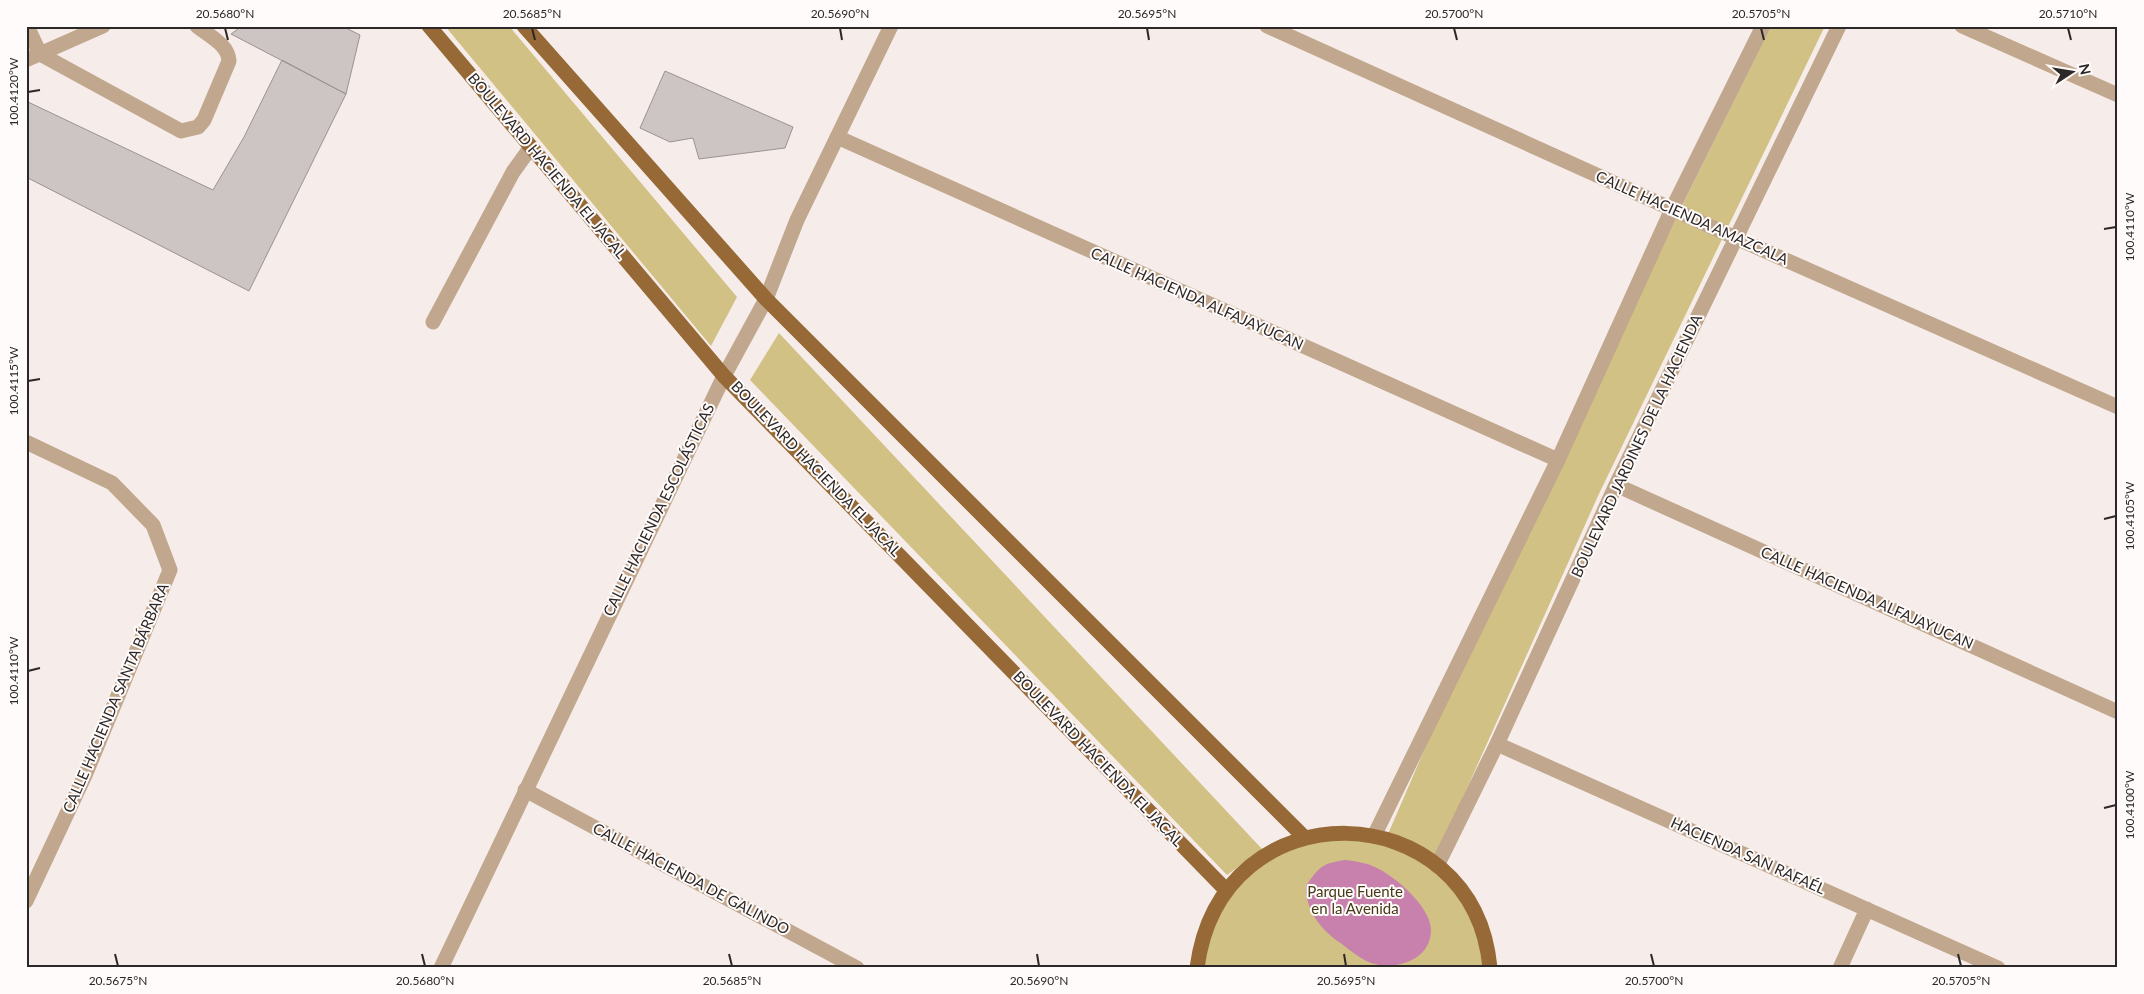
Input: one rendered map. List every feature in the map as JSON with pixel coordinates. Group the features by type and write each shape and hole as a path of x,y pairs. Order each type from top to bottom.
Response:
{"main road":[{"name":"BOULEVARD HACIENDA EL JACAL","path":"429,26 724,376 1226,890"},
{"path":"524,26 766,299 1305,838"},
{"path":"1197,968 1206,928 1215,908 1226,890 1243,872 1261,858 1283,846 1305,838 1330,833 1357,833 1374,836 1407,847 1437,866 1458,889 1475,914 1482,933 1490,968"}],"street":[{"path":"27,26 33,57"},
{"path":"33,57 103,26"},
{"path":"33,57 174,129 189,131 198,127 204,120 229,61 229,56 223,46 197,26"},
{"name":"CALLE HACIENDA ESCOLÁSTICAS","path":"441,968 724,376 766,299 797,220 891,26"},
{"name":"CALLE HACIENDA AMAZCALA","path":"1267,26 1736,238 2118,407"},
{"path":"1374,836 1558,460 1672,209 1763,26"},
{"name":"BOULEVARD JARDINES DE LA HACIENDA","path":"1437,866 1498,744 1616,485 1839,26"},
{"path":"1962,26 2118,95"},
{"name":"CALLE HACIENDA ALFAJAYUCAN","path":"837,137 1558,460"},
{"path":"433,322 513,172 531,147"},
{"name":"CALLE HACIENDA SANTA BÁRBARA","path":"26,442 112,483 153,525 170,570 86,773 26,901"},
{"name":"CALLE HACIENDA ALFAJAYUCAN","path":"1616,485 2118,712"},
{"name":"HACIENDA SAN RAFAÉL","path":"1498,744 1998,968"},
{"name":"CALLE HACIENDA DE GALINDO","path":"525,790 857,968"},
{"path":"1840,968 1867,909"}],"green space":[{"path":"445,26 509,26 737,297 711,346"},
{"path":"1771,26 1825,26 1598,496 1437,855 1388,834 1439,716 1676,218"},
{"path":"779,333 1262,849 1227,875 750,380"},
{"name":"Parque Fuente en la Avenida","path":"1357,833 1418,853 1464,897 1489,968 1198,968 1210,918 1271,851"}],"shaded area":[{"path":"1346,860 1368,864 1383,871 1402,885 1419,902 1429,921 1431,930 1425,949 1419,956 1401,964 1381,965 1371,963 1332,937 1320,925 1308,903 1306,886 1314,874 1322,867"}],"building":[{"path":"242,26 342,26 360,35 346,94 231,34"},
{"path":"282,60 346,94 249,291 26,177 26,101 213,190 244,137"},
{"path":"665,71 793,127 785,148 699,159 693,138 670,142 640,128"}]}
